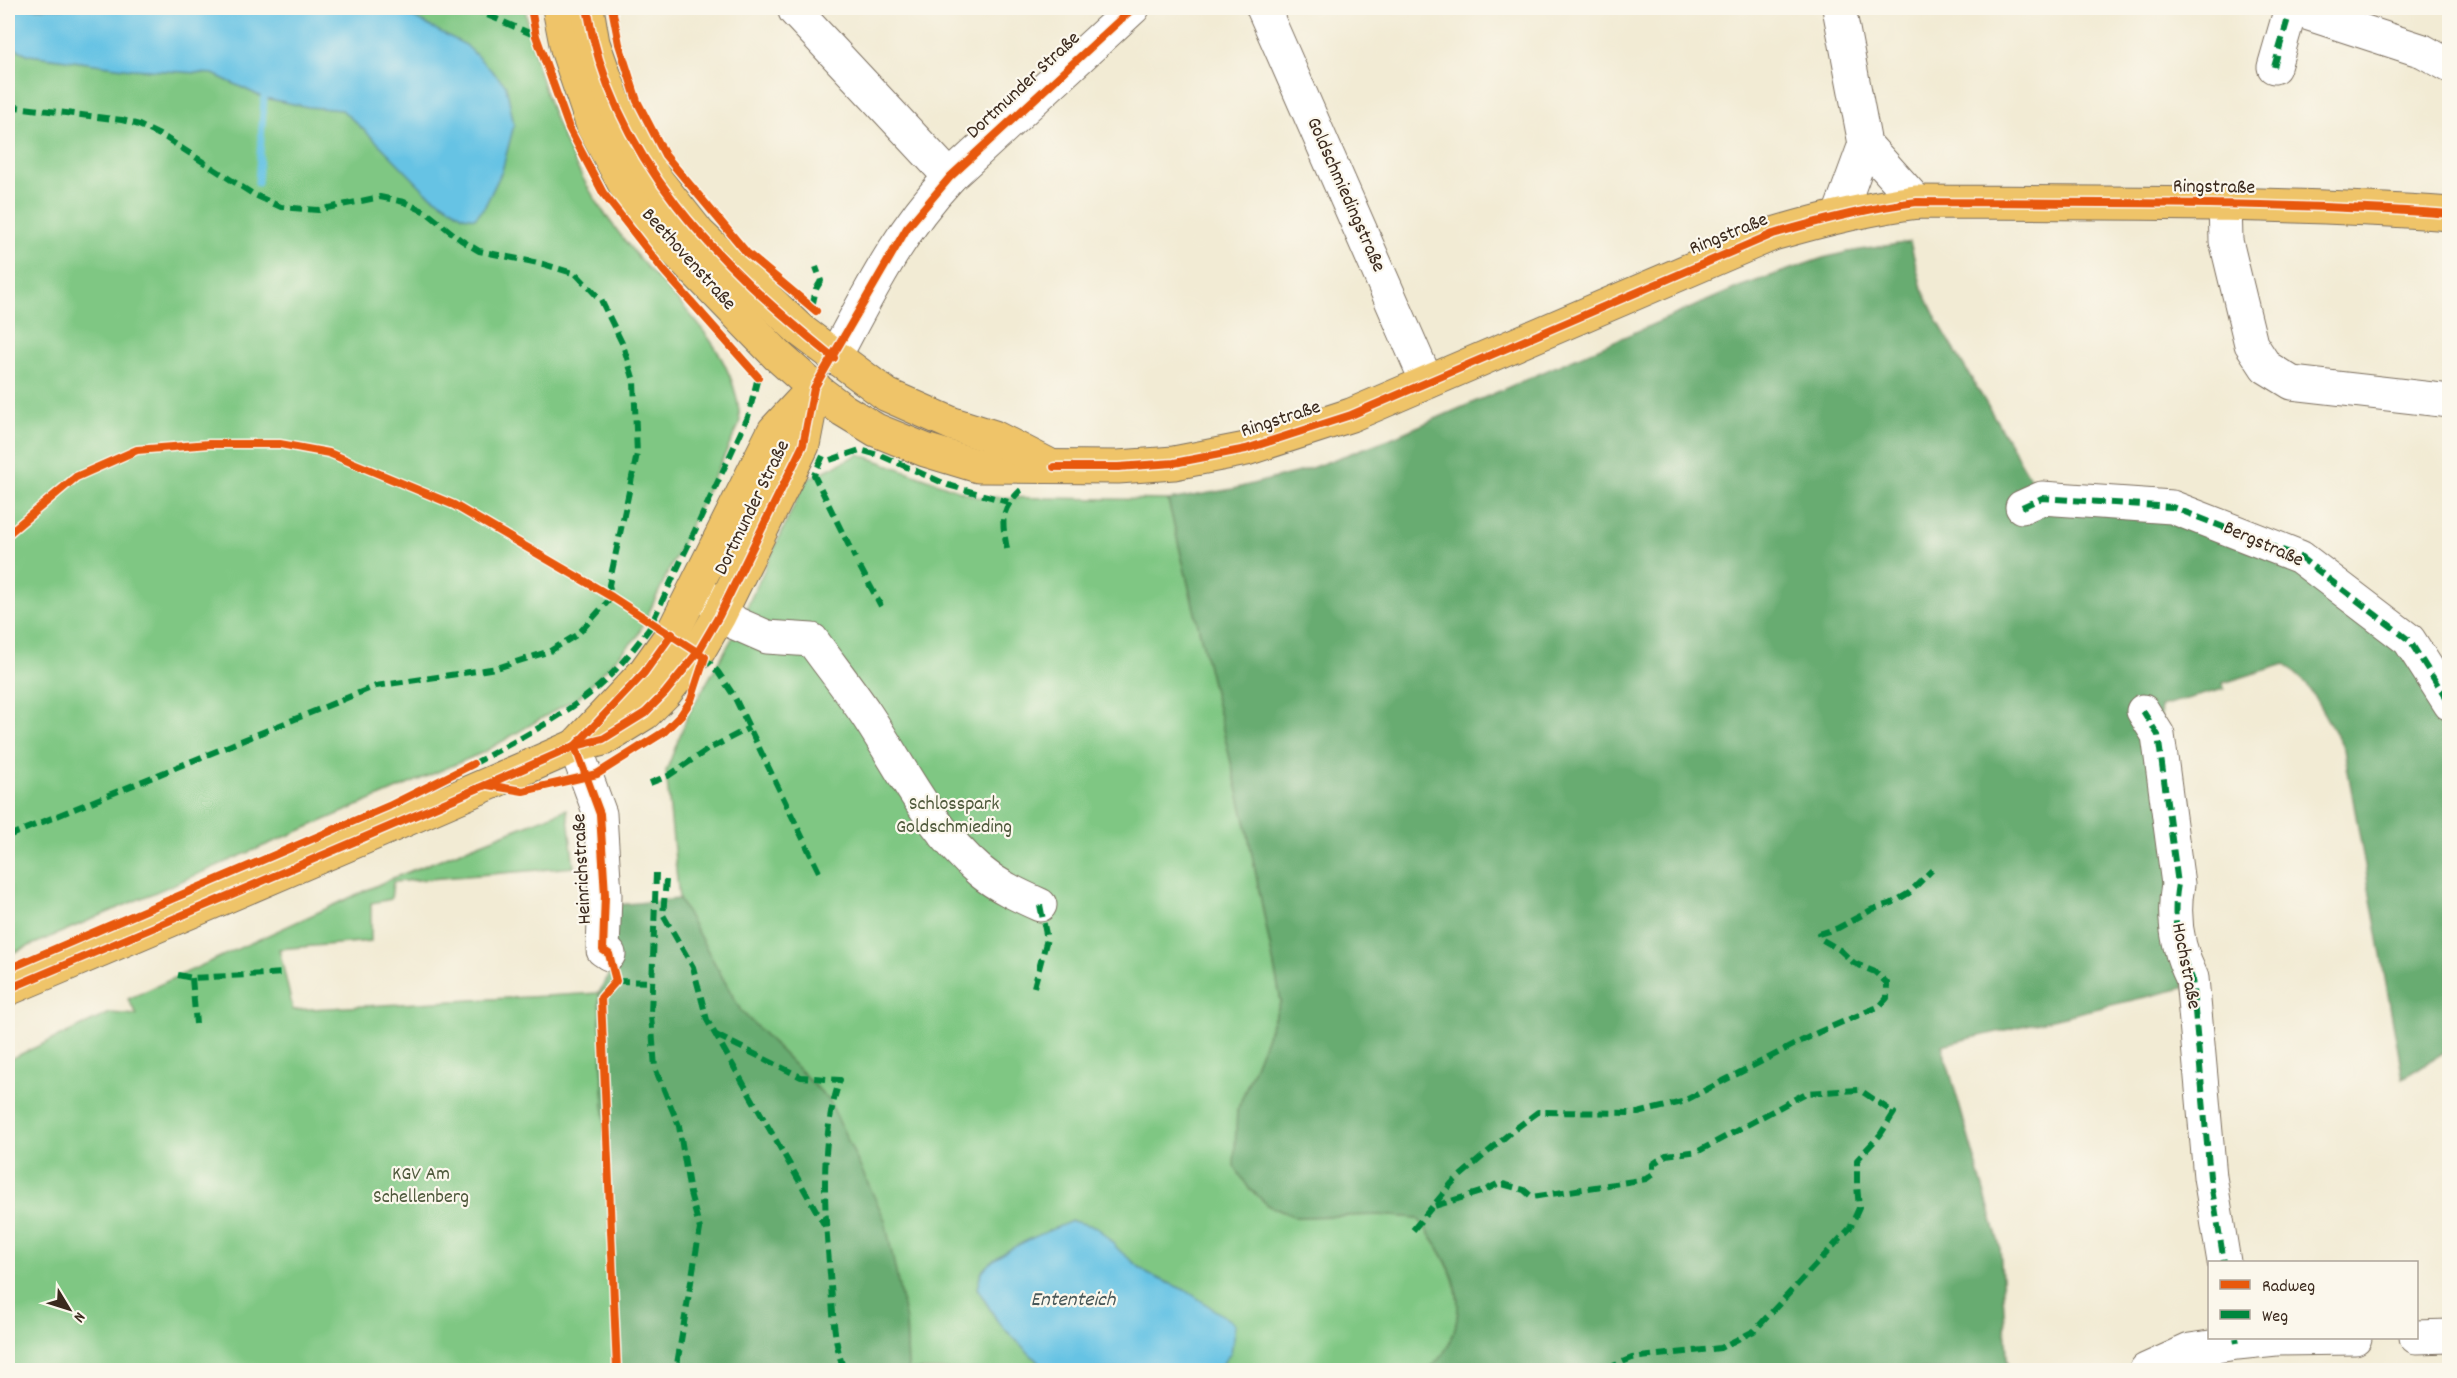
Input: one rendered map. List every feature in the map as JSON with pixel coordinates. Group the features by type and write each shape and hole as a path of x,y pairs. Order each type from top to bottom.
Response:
{"main road":[{"name":"Beethovenstraße","path":"559,8 567,49 593,126 630,194 654,228 715,293 778,356 814,388"},
{"name":"Beethovenstraße","path":"587,8 593,43 617,110 654,177 699,234 800,330 834,358"},
{"name":"Ringstraße","path":"814,388 876,430 925,450 978,466 1118,467 1174,463 1245,449 1351,415 1741,247 1773,234 1839,214 1917,202 2226,204 2358,207 2450,214"},
{"name":"Dortmunder Straße","path":"575,746 644,673 672,634 774,431 814,388 834,358"},
{"name":"Ringstraße","path":"834,358 887,395 953,424 994,437 1054,467"},
{"name":"Dortmunder Straße","path":"8,989 171,918 399,824 575,746 603,739 645,713 665,693 728,610 802,445 814,388"}],"street":[{"name":"Dortmunder Straße","path":"834,358 888,257 907,228 950,177 1133,8"},
{"name":"Goldschmiedingstraße","path":"1263,8 1427,382"},
{"path":"1839,8 1865,144 1917,202"},
{"path":"2274,67 2291,8 2423,51 2450,66"},
{"path":"795,11 950,177"},
{"path":"1839,214 1865,144"},
{"name":"Ringstraße","path":"2226,204 2226,241 2251,344 2266,367 2292,383 2450,401"},
{"name":"Bergstraße","path":"2022,507 2042,498 2172,507 2300,557 2409,640 2449,703"},
{"path":"697,588 767,637 812,640 866,713 915,794 935,822 981,873 1040,905"},
{"name":"Hochstraße","path":"2143,711 2158,735 2178,884 2174,907 2180,954 2192,978 2210,1177 2224,1261"},
{"name":"Heinrichstraße","path":"575,746 600,814 605,895 603,950 609,954"},
{"path":"2418,1336 2450,1336"},
{"path":"2146,1371 2190,1350 2239,1350 2276,1339"}],"green space":[{"path":"8,8 525,8 544,88 574,163 587,187 617,231 692,317 720,355 737,398 740,423 637,637 580,696 484,752 8,955"},
{"path":"1910,242 1922,288 1937,320 2049,510 2169,518 2294,568 2400,648 2449,725 2449,1049 2403,1078 2344,749 2307,684 2285,664 2223,683 2224,689 2160,706 2184,988 1942,1045 2000,1247 2008,1370 1426,1370 1439,1359 1449,1345 1457,1317 1458,1302 1456,1287 1445,1259 1418,1218 1380,1215 1296,1217 1269,1206 1248,1187 1234,1166 1237,1111 1281,1001 1247,829 1168,500 1233,489 1303,471 1389,439 1739,287 1823,258"},
{"name":"Schlosspark Goldschmieding","path":"859,454 977,497 1168,500 1247,829 1281,1001 1237,1111 1248,1187 1269,1206 1296,1217 1380,1215 1418,1218 1447,1264 1457,1296 1458,1312 1455,1330 1442,1357 1429,1369 908,1370 906,1321 829,1100 741,1011 679,899 666,771 688,715 733,637 806,480"},
{"name":"KGV Am Schellenberg","path":"567,809 574,867 393,882 391,899 371,903 371,941 279,949 293,1010 599,993 616,1370 8,1370 8,1060 110,1013 137,1015 128,999 393,878"},
{"path":"679,899 741,1011 829,1100 885,1220 906,1321 908,1370 616,1370 599,993 610,972 606,906"}],"water":[{"path":"8,8 395,8 466,45 506,85 514,125 502,171 485,206 475,218 463,216 426,192 342,110 308,107 264,98 213,74 131,69 29,55 8,45"},
{"name":"Ententeich","path":"1072,1221 1097,1227 1121,1252 1148,1274 1187,1291 1235,1324 1231,1353 1217,1370 1046,1370 998,1322 977,1288 983,1270 1012,1248"}],"waterway":[{"path":"258,183 264,98"}],"marked path":[{"path":"471,8 536,36"},
{"path":"2274,67 2291,8"},
{"path":"8,106 122,120 139,125 166,138 253,194 281,207 318,210 380,197 404,202 426,212 461,240 479,251 543,264 576,274 601,300 623,345 634,381 637,454 609,585 612,597 578,634 550,651 497,668 376,686 8,836"},
{"path":"812,307 816,289 821,281 816,267"},
{"path":"473,764 539,728 585,697 614,672 649,629 748,417 758,377 756,374"},
{"path":"830,460 860,450 882,456 948,485 1008,502"},
{"path":"823,456 814,475 855,558"},
{"path":"1007,549 1004,517 1009,504 1021,490"},
{"path":"2022,507 2042,498 2172,507 2300,557 2409,640 2450,704"},
{"path":"860,567 881,606"},
{"path":"703,656 718,672 734,696 820,874"},
{"path":"2143,711 2158,735 2178,884 2177,933 2192,978 2210,1177 2224,1261"},
{"path":"650,783 668,776 707,750 749,728"},
{"path":"1413,1230 1452,1183 1538,1112 1638,1113 1682,1102 1819,1032 1880,1006 1887,998 1887,983 1875,972 1854,963 1840,950 1821,939 1819,934 1838,928 1873,909 1892,903 1909,893 1932,870"},
{"path":"656,873 651,1015 655,1068 679,1126 690,1193 700,1229 676,1370"},
{"path":"666,880 663,915 693,967 707,1020 825,1226"},
{"path":"1034,987 1047,939 1040,905"},
{"path":"178,975 192,978 284,973"},
{"path":"192,978 196,1024"},
{"path":"616,981 652,982"},
{"path":"716,1035 801,1077 840,1080 828,1129 825,1208 833,1318 844,1370"},
{"path":"1435,1206 1484,1191 1499,1183 1524,1190 1532,1197 1646,1179 1653,1174 1653,1164 1666,1155 1699,1151 1806,1093 1860,1090 1894,1113 1880,1135 1857,1160 1859,1208 1850,1228 1754,1331 1720,1348 1632,1358 1604,1370"},
{"path":"2236,1339 2237,1343"}],"cycle path":[{"path":"531,8 536,36 569,128 603,193 664,271 758,377"},
{"path":"587,8 600,63 620,114 646,161 676,205 711,246 750,285 834,358"},
{"path":"612,8 619,44 637,101 665,155 747,253 816,311"},
{"path":"8,989 575,746 603,739 645,713 665,693 698,652 719,616 803,445 814,388 907,228 950,177 1133,8"},
{"path":"1054,467 1118,467 1174,463 1246,449 1351,415 1773,234 1826,219 1880,208 1917,202 2183,204 2317,207 2450,214"},
{"path":"8,534 76,477 137,450 209,444 280,444 329,453 454,505 612,597 705,657 691,700 681,715 664,732 597,774 523,791 487,785"},
{"path":"575,746 644,673 672,634"},
{"path":"575,746 600,814 605,895 603,950 609,954 616,981 601,998 617,1370"},
{"path":"8,969 389,806 473,764"}]}
